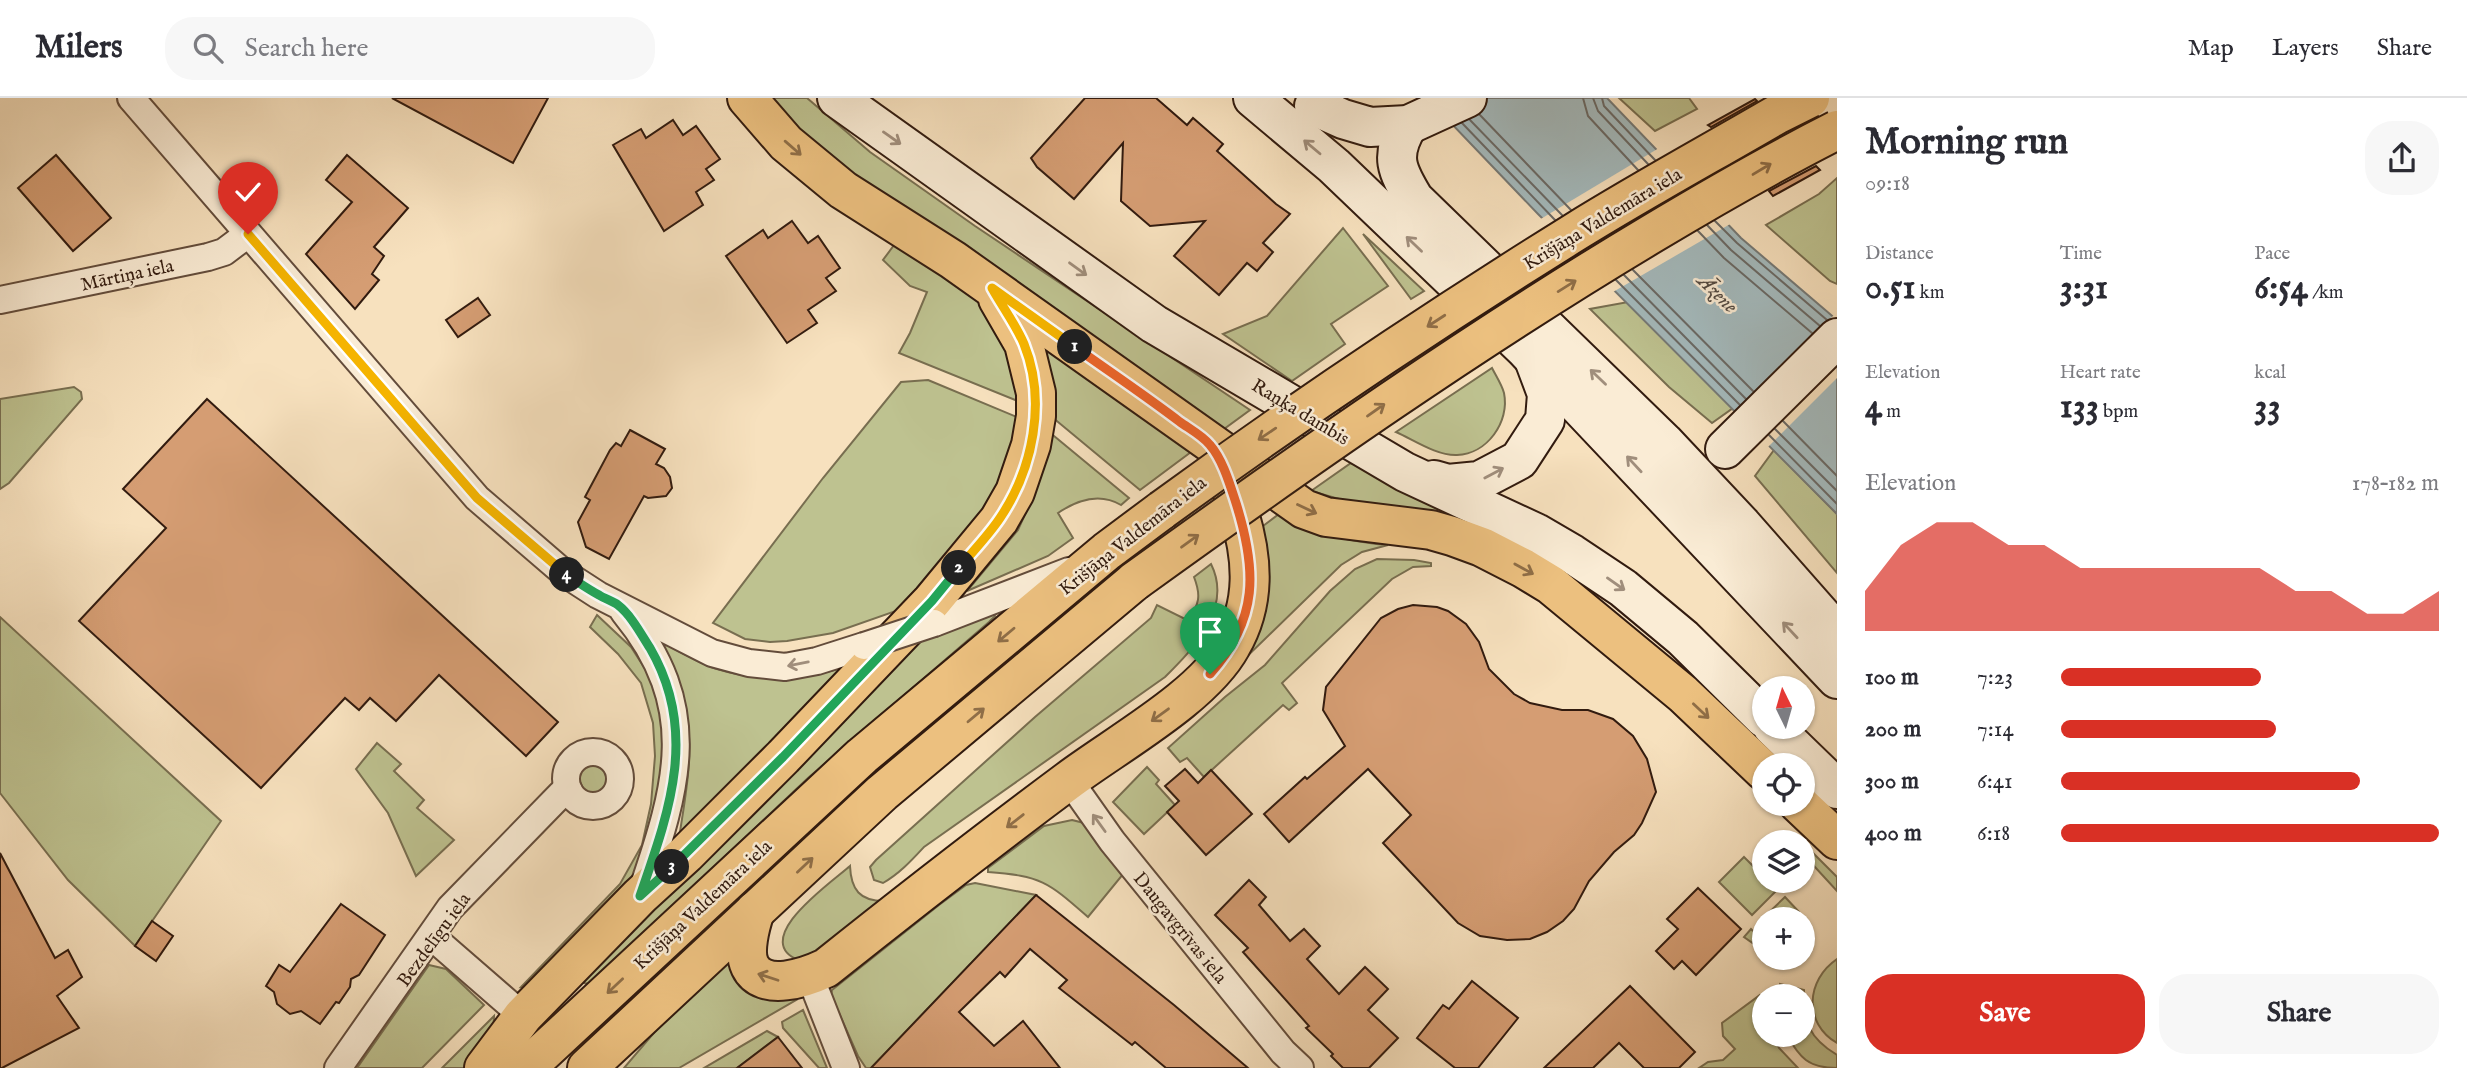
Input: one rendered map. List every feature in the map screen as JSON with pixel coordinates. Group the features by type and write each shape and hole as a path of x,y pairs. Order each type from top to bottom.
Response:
{"main road":[{"path":"747,98 786,143 843,190 953,260 1304,509 1326,517 1431,530 1482,547 1533,574 1551,585 1683,694 1752,760"},
{"name":"Raņķa dambis","path":"837,98 1154,324 1405,472 1536,533 1572,554 1623,588 1684,638 1752,706"},
{"path":"1253,98 1334,166 1534,359 1837,679"},
{"path":"1308,102 1343,119 1370,127 1408,125 1467,98"},
{"name":"Krišjāņa Valdemāra iela","path":"526,1068 862,756 1102,555 1259,439 1443,316 1577,231 1810,98"},
{"path":"1308,102 1328,128 1385,180 1414,199 1664,442 1837,632"},
{"path":"1408,125 1396,150 1398,172 1414,199"},
{"name":"Krišjāņa Valdemāra iela","path":"587,1068 882,793 1135,581 1281,475 1448,360 1607,260 1772,163 1837,130"},
{"path":"484,1068 523,1016 640,896 763,776 932,601 999,520 1015,492 1031,445 1036,416 1036,393 1024,344 992,288"},
{"path":"1664,442 1728,446 1837,338"},
{"path":"1405,472 1448,484 1479,481 1519,460 1545,421 1547,394 1534,359"},
{"path":"755,911 747,934 749,965 760,977 782,981 803,979 826,968 1069,780 1192,691 1222,661 1239,632 1246,613 1250,592 1249,548 1230,485 1210,444"},
{"path":"1728,446 1742,525"},
{"path":"1785,739 1837,789"},
{"path":"1812,816 1837,840"}],"street":[{"path":"131,98 477,498 565,573 618,605 712,653 749,663 785,667 817,661 934,624 1102,555"},
{"name":"Mārtiņa iela","path":"0,300 208,257 224,252 248,234"},
{"path":"618,605 640,631 659,664 672,701 677,736 674,782 668,811 640,896"},
{"name":"Daugavgrīvas iela","path":"1069,780 1131,865 1285,1063"},
{"name":"Bezdelīgu iela","path":"338,1068 450,908 561,794 569,791"},
{"path":"431,936 523,1016"},
{"path":"814,974 813,984 846,1068"}],"green space":[{"path":"769,98 807,98 870,152 975,226 1250,410 1224,429 1179,401 903,216 811,140"},
{"path":"1619,98 1689,98 1697,109 1655,131"},
{"path":"1837,178 1837,284 1830,281 1766,225 1819,194"},
{"path":"1343,228 1388,286 1331,324 1345,344 1292,381 1223,334 1267,316"},
{"path":"1363,234 1424,291 1411,299"},
{"path":"897,241 970,292 993,318 1005,341 1025,404 899,353 927,292 910,286 883,260"},
{"path":"1628,302 1733,408 1712,423 1669,387 1590,309"},
{"path":"1032,333 1195,449 1140,490 1052,417"},
{"path":"1492,368 1504,393 1505,404 1500,425 1487,443 1478,449 1449,455 1396,432"},
{"path":"928,380 1024,420 1007,492 896,611 833,633 787,641 745,639 713,623 823,478 901,382"},
{"path":"74,387 81,392 82,399 9,483 0,489 0,399"},
{"path":"1048,431 1129,498 1121,505 1096,498 1065,508 1058,513 1073,538 1048,556 967,591 1018,530 1032,499"},
{"path":"1774,450 1837,514 1837,573 1755,476"},
{"path":"1351,463 1496,529 1346,501 1311,491"},
{"path":"1279,514 1332,535 1388,545 1362,552 1341,565 1230,673 1263,526"},
{"path":"1377,559 1414,560 1431,563 1431,566 1413,567 1392,579 1282,683 1297,703 1289,710 1283,705 1204,777 1187,758 1180,762 1168,748 1265,665 1330,591 1355,569"},
{"path":"1211,564 1217,580 1214,611 1198,640 1165,677 924,847 889,879 883,883 874,880 870,867 876,860 1035,717 1151,618 1157,605 1187,620 1198,600 1194,577"},
{"path":"993,614 995,616 989,622 808,778 590,984 584,983 582,980 915,643"},
{"path":"597,615 631,647 651,678 662,717 660,801 639,874 537,986 521,987 620,884 642,845 651,804 655,756 653,723 641,683 618,654 590,627"},
{"path":"0,617 221,821 135,946 68,880 0,793"},
{"path":"667,645 711,667 748,676 796,677 842,668 682,835 680,832 689,757 688,727 682,696 663,650 663,646"},
{"path":"377,743 401,764 394,771 424,800 417,808 454,840 416,876 388,813 356,769"},
{"path":"593,760 606,766 612,779 606,792 593,798 580,792 574,779 580,766"},
{"path":"1147,767 1159,780 1156,784 1175,805 1144,834 1113,802"},
{"path":"1072,820 1084,823 1124,873 1088,917 1043,883 1021,876 988,872 988,868 1044,826"},
{"path":"1815,855 1837,877 1837,891 1815,867"},
{"path":"1744,857 1752,865 1752,893 1774,893 1760,907 1752,907 1752,915 1719,882"},
{"path":"850,866 852,882 858,892 869,899 884,901 825,950 798,960 785,951 783,939 788,925 813,897"},
{"path":"975,883 1036,895 871,1068 866,1068 831,995 832,990 939,905 966,885"},
{"path":"1785,897 1794,907 1775,907"},
{"path":"1751,929 1752,930 1752,943 1744,937"},
{"path":"738,946 785,997 796,1000 679,1068 624,1068 664,1021"},
{"path":"1837,959 1837,1043 1826,1035 1815,1016 1815,988 1827,968"},
{"path":"429,965 446,969 484,1005 422,1068 357,1068"},
{"path":"1752,1001 1752,1047 1779,1047 1798,1068 1699,1068 1708,1062 1723,1060 1735,1049 1723,1036 1722,1023"},
{"path":"803,1010 827,1068 819,1068 783,1028 782,1022"},
{"path":"494,1016 493,1040 468,1068 442,1068"},
{"path":"767,1031 778,1037 737,1068 704,1068"},
{"path":"1815,1036 1837,1055 1837,1068 1812,1064 1795,1047 1815,1047"}],"water":[{"name":"Āzene","path":"1427,98 1607,98 1741,238 1837,320 1837,514 1538,214"}],"pier":[{"path":"1659,148 1732,223 1613,292 1539,220"},
{"path":"1835,314 1837,378 1767,448 1733,413"}],"building":[{"path":"392,98 548,98 513,163"},
{"path":"1085,98 1156,98 1187,125 1193,118 1223,144 1217,151 1290,214 1263,243 1273,252 1257,271 1247,263 1219,295 1174,256 1205,221 1150,226 1121,201 1123,143 1074,199 1037,167 1031,158"},
{"path":"1755,99 1757,101 1711,127 1708,125"},
{"path":"673,120 683,135 696,126 720,159 706,169 714,180 696,192 703,205 664,231 613,145 641,129 646,138"},
{"path":"56,155 111,218 73,251 18,188"},
{"path":"347,155 408,208 374,247 384,256 372,274 379,280 355,309 306,254 352,202 326,180"},
{"path":"1816,166 1820,170 1773,196 1769,191"},
{"path":"792,221 808,243 818,236 840,268 826,278 836,291 808,310 817,323 787,343 726,256 763,230 768,238"},
{"path":"478,298 490,315 458,337 446,320"},
{"path":"207,399 558,722 526,756 439,675 396,721 370,698 359,710 345,698 261,788 79,621 166,528 123,489"},
{"path":"630,430 665,449 656,464 664,468 670,477 672,488 666,496 644,496 609,559 586,547 578,522 590,500 585,497 610,450 616,443 621,446"},
{"path":"1413,605 1437,607 1448,611 1466,624 1479,642 1489,669 1514,694 1530,703 1562,710 1588,710 1613,719 1633,736 1647,759 1656,792 1642,823 1634,835 1614,852 1589,881 1574,909 1563,921 1530,939 1507,940 1480,936 1458,923 1383,843 1411,815 1368,769 1289,842 1264,814 1345,746 1323,710 1326,687 1381,618"},
{"path":"1185,769 1198,783 1211,770 1252,814 1206,855 1167,812 1179,801 1165,786"},
{"path":"0,853 55,958 68,950 82,977 57,996 79,1028 2,1068 0,1068"},
{"path":"1249,880 1266,897 1259,905 1290,941 1304,929 1320,946 1307,959 1339,994 1365,967 1388,989 1368,1010 1398,1038 1369,1068 1343,1068 1243,952 1248,948 1215,915"},
{"path":"1698,888 1741,929 1696,975 1682,961 1674,969 1656,951 1678,929 1667,919"},
{"path":"1036,895 1248,1068 1166,1068 1135,1042 1132,1045 1059,988 1067,980 1030,949 1005,977 1000,972 959,1012 994,1046 1023,1021 1060,1068 871,1068"},
{"path":"341,904 385,935 359,975 351,979 350,987 339,1003 336,1002 320,1024 301,1011 290,1014 277,1004 274,992 266,986 279,965 290,972"},
{"path":"152,921 173,936 156,961 135,946"},
{"path":"1472,981 1518,1018 1478,1068 1455,1068 1417,1038 1443,1005 1449,1009"},
{"path":"1630,986 1695,1052 1679,1068 1644,1068 1619,1043 1593,1068 1544,1068"},
{"path":"778,1037 802,1068 737,1068"}],"route":[{"path":"248,234 477,498 565,573 618,605 640,631 659,664 672,701 677,736 674,782 668,811 640,896 783,757 932,601 999,520 1015,492 1031,445 1036,416 1036,393 1024,344 992,288 1210,444 1230,485 1249,548 1251,571 1246,613 1239,632 1222,661 1210,674"}]}
